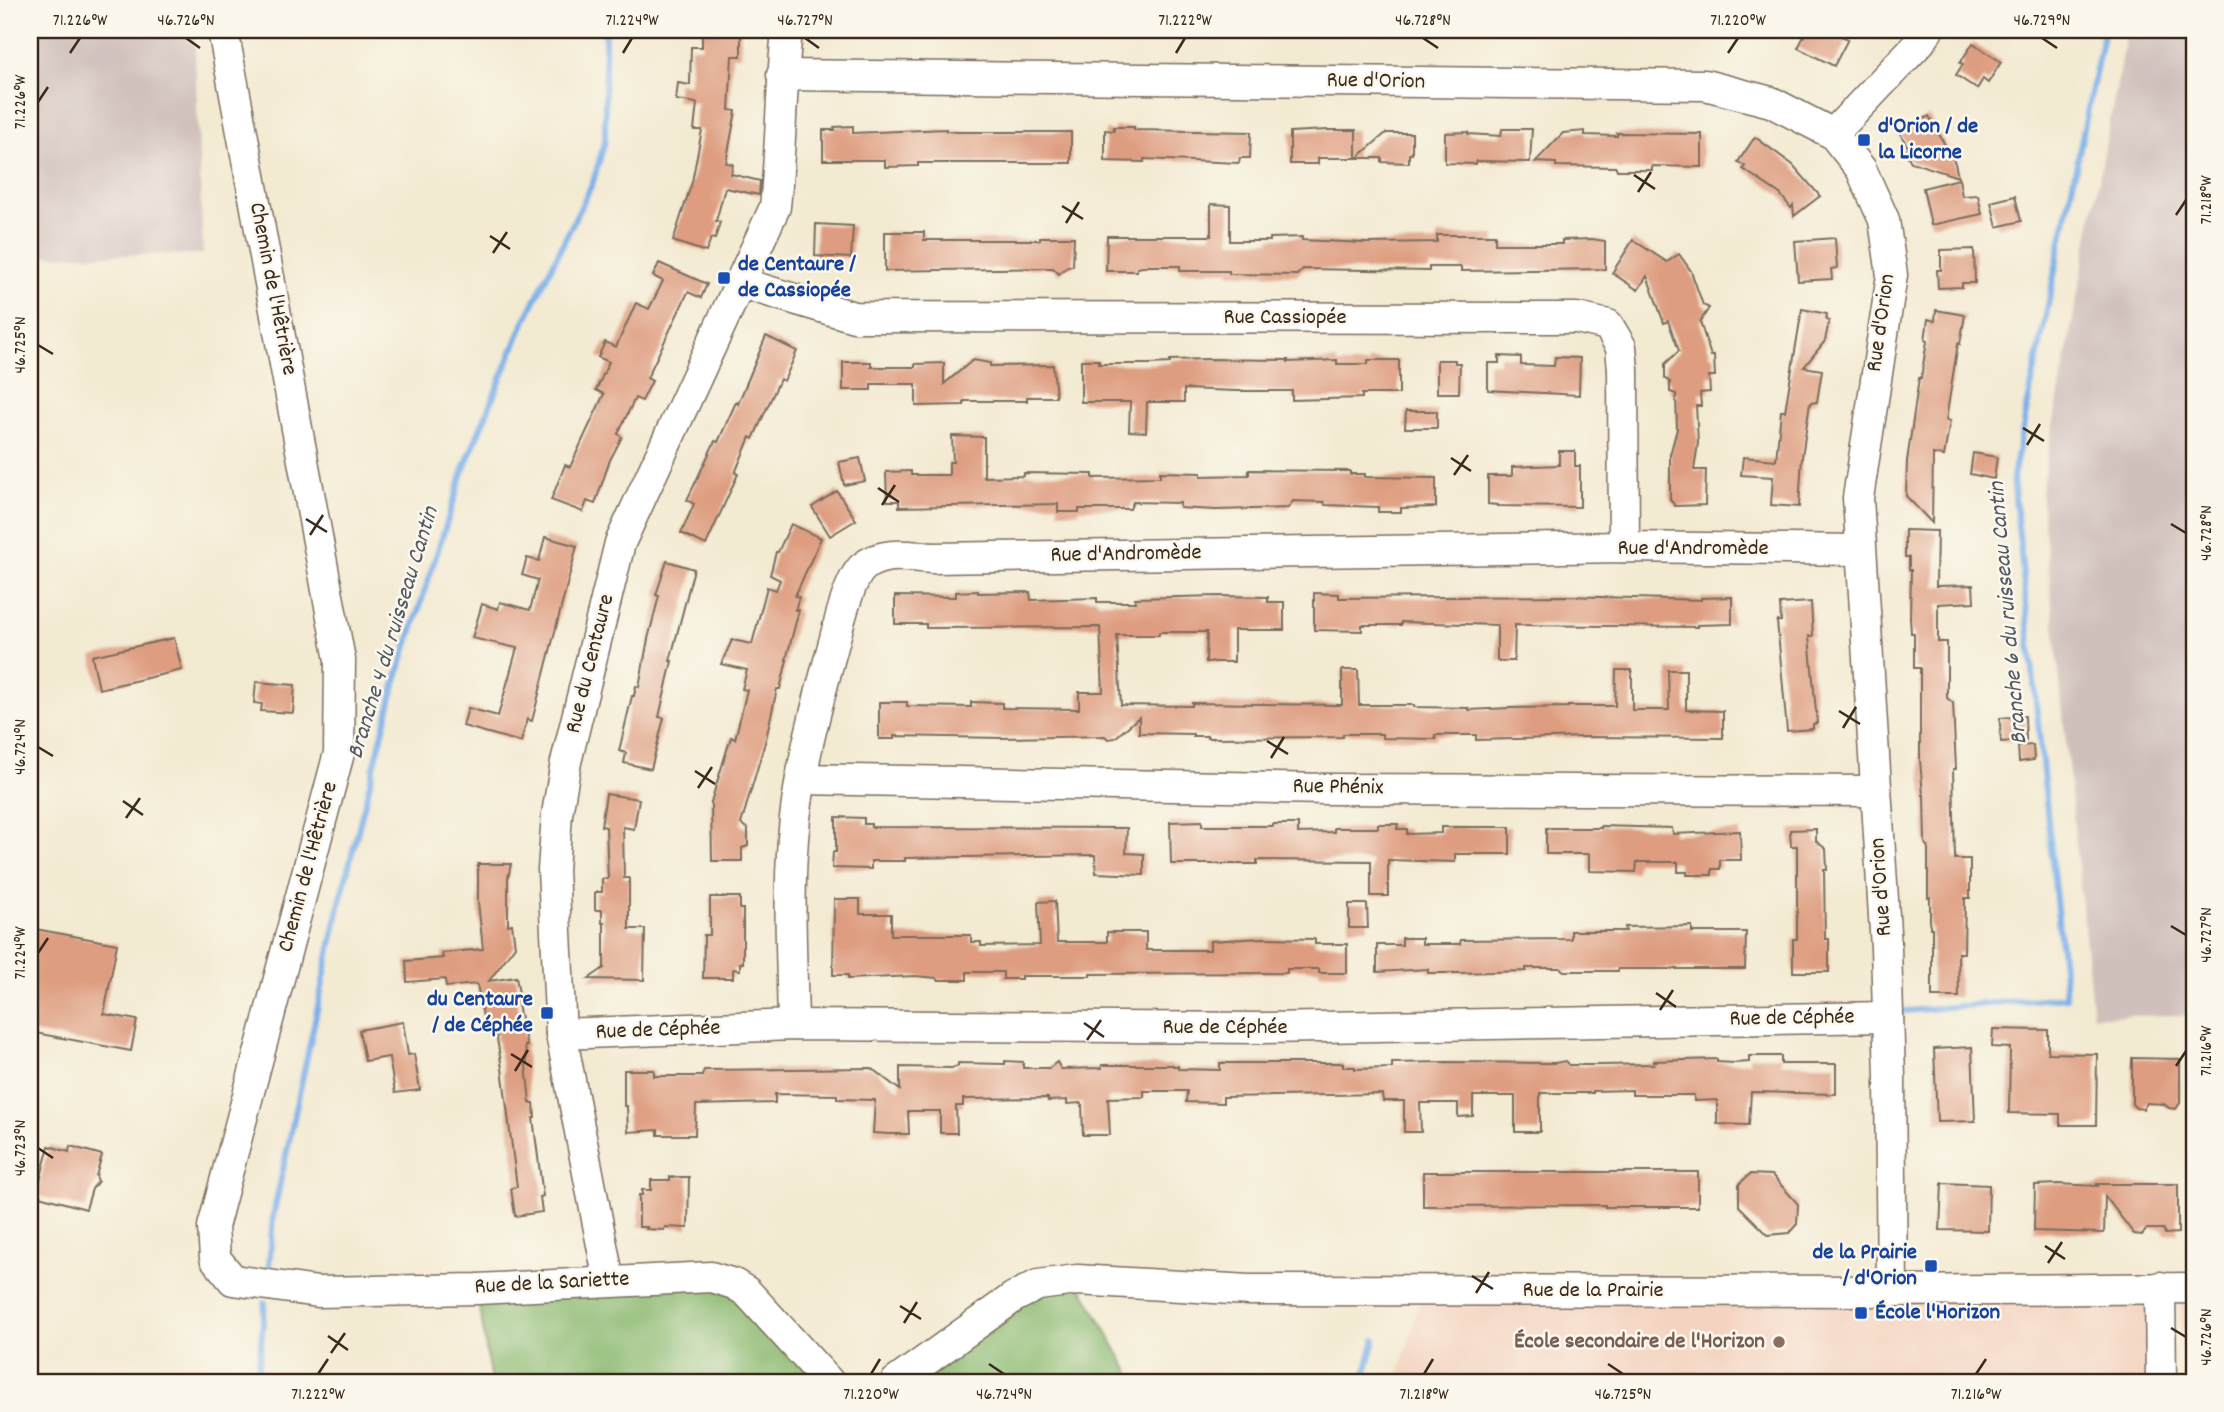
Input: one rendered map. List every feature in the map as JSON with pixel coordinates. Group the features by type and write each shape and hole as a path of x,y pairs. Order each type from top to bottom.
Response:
{"street":[{"name":"Chemin de l'Hêtrière","path":"223,30 340,660 339,753 213,1227 215,1258 233,1280"},
{"name":"Rue du Centaure","path":"609,1281 561,1034 553,870 557,814 566,762 620,543 775,207 787,30"},
{"path":"1833,134 1920,42 1928,30"},
{"name":"Rue d'Orion","path":"782,75 1705,85 1771,102 1833,134 1861,169 1884,220 1892,275 1858,498 1888,1017 1892,1291"},
{"name":"Rue Cassiopée","path":"741,283 854,317 1577,318 1608,326 1621,347 1623,370 1624,548"},
{"name":"Rue d'Andromède","path":"793,1026 790,888 800,779 845,599 862,568 887,555 935,558 1624,548 1860,550"},
{"name":"Rue Phénix","path":"800,779 1327,789 1875,791"},
{"name":"Rue de Céphée","path":"561,1034 793,1026 1264,1028 1888,1017"},
{"name":"Rue de la Sariette","path":"233,1280 318,1292 477,1289 711,1277 734,1284 747,1292 830,1382"},
{"name":"Rue de la Prairie","path":"896,1382 1014,1297 1038,1285 1077,1280 1249,1290 1892,1291 2194,1288"},
{"path":"2160,1287 2161,1382"}],"shaded area":[{"path":"30,30 194,30 203,254 30,256"},
{"path":"2127,30 2194,30 2194,1015 2093,1016 2041,491"},
{"name":"École secondaire de l'Horizon","path":"2149,1299 2150,1382 1397,1382 1420,1302"},
{"path":"2180,1303 2194,1303 2194,1382 2183,1382"}],"green space":[{"path":"711,1277 829,1382 491,1382 477,1289"},
{"path":"1077,1280 1135,1382 896,1382 1014,1297"}],"building":[{"path":"702,30 741,30 741,56 732,56 729,110 736,111 726,163 733,164 731,174 760,181 759,195 725,188 716,221 720,222 715,239 711,238 706,252 673,241 692,182 702,130 694,130 697,103 676,100 678,83 690,85 691,47 702,47"},
{"path":"1807,30 1839,30 1837,34 1848,39 1834,66 1798,48"},
{"path":"1973,43 2001,62 1988,83 1983,79 1977,89 1956,75"},
{"path":"1929,116 1955,163 1958,177 1911,162 1906,153 1908,147 1899,132"},
{"path":"853,126 853,133 946,129 958,132 1071,132 1071,163 918,163 918,166 885,167 885,160 823,160 823,130"},
{"path":"1114,127 1134,127 1134,130 1251,132 1250,158 1240,158 1239,163 1144,159 1144,162 1105,161 1105,130 1114,131"},
{"path":"1502,129 1532,129 1530,162 1445,163 1445,133 1468,132 1501,136"},
{"path":"1356,130 1356,158 1318,158 1318,164 1290,164 1290,132"},
{"path":"1585,131 1585,135 1617,136 1617,133 1702,134 1702,167 1652,166 1652,170 1617,170 1616,167 1556,166 1556,163 1535,162 1563,133"},
{"path":"1386,133 1412,133 1409,163 1382,162 1382,158 1357,158"},
{"path":"1755,137 1793,165 1820,196 1794,216 1793,205 1791,208 1780,194 1743,169 1745,166 1738,162"},
{"path":"1959,179 1962,196 1978,195 1982,214 1931,225 1923,188"},
{"path":"2015,196 2021,221 1997,227 1991,202"},
{"path":"1211,204 1230,205 1230,241 1270,241 1270,238 1302,237 1302,240 1365,243 1437,242 1437,235 1495,235 1495,244 1562,244 1562,240 1592,239 1605,241 1605,269 1303,269 1297,275 1229,274 1229,271 1180,271 1180,266 1149,266 1137,268 1137,271 1106,271 1107,236 1211,236"},
{"path":"816,224 853,226 851,258 815,256"},
{"path":"885,232 924,232 924,240 1040,240 1040,237 1074,237 1073,266 1067,267 1059,274 1053,268 885,271"},
{"path":"1835,238 1837,268 1831,269 1832,279 1798,281 1795,241"},
{"path":"1633,240 1667,262 1679,254 1691,271 1703,305 1709,308 1700,322 1711,356 1714,356 1715,376 1709,376 1710,392 1700,393 1701,406 1696,406 1698,443 1694,470 1706,470 1705,505 1675,506 1670,499 1670,455 1677,429 1676,394 1670,392 1670,382 1665,378 1665,364 1679,351 1668,321 1664,323 1647,276 1638,290 1612,273"},
{"path":"1974,249 1975,283 1962,283 1962,287 1938,288 1937,270 1941,270 1941,250"},
{"path":"659,263 707,284 701,298 688,292 647,378 652,381 642,401 635,398 618,434 622,437 610,460 595,504 587,501 583,512 551,500 565,465 570,467 604,394 596,390 609,362 598,357 605,342 616,347 636,303 649,309 663,281 653,276"},
{"path":"1802,309 1827,314 1826,320 1829,321 1825,341 1804,367 1822,370 1817,402 1810,403 1802,457 1799,507 1771,505 1773,477 1741,475 1743,457 1776,460 1781,411 1785,411"},
{"path":"1936,310 1965,315 1946,420 1950,421 1944,456 1933,454 1932,523 1906,496 1907,461 1927,341 1928,319 1935,321"},
{"path":"766,336 797,351 784,381 780,379 753,439 750,437 735,473 738,474 706,545 681,533 694,504 687,500 715,441 718,442 736,402 738,404"},
{"path":"1499,356 1521,357 1521,365 1554,366 1555,357 1580,358 1579,395 1488,390 1488,363 1499,363"},
{"path":"973,360 990,363 990,366 1053,365 1056,397 1027,397 1027,401 964,401 964,405 916,406 916,384 871,384 871,390 843,390 843,362 871,362 871,367 915,367 915,364 944,363 944,384"},
{"path":"1081,360 1099,360 1099,364 1150,364 1170,363 1170,360 1288,362 1337,360 1337,364 1399,360 1399,394 1292,400 1292,391 1184,389 1184,402 1147,402 1146,432 1129,431 1130,402 1081,402"},
{"path":"1437,360 1455,360 1455,363 1460,363 1459,393 1437,393"},
{"path":"1406,411 1437,411 1437,428 1405,428"},
{"path":"952,436 984,437 984,477 1024,476 1024,473 1093,474 1093,478 1160,477 1160,472 1201,473 1201,476 1249,475 1249,470 1350,471 1350,474 1365,474 1365,477 1436,478 1436,507 1378,512 1378,507 1293,501 1288,508 1215,510 1180,508 1180,503 1133,502 1130,509 1079,509 1079,512 1058,512 1058,504 899,507 899,501 887,501 886,472 911,471 911,475 949,475 949,462 953,462"},
{"path":"1559,451 1575,451 1575,466 1580,466 1580,507 1488,504 1488,476 1512,476 1512,467 1559,465"},
{"path":"1973,453 1997,457 1994,479 1970,474"},
{"path":"860,458 865,481 844,485 839,462"},
{"path":"837,491 856,520 830,536 812,507"},
{"path":"791,524 821,538 795,596 799,597 795,610 799,610 780,689 777,689 766,739 741,824 748,829 748,846 742,848 742,861 712,861 711,802 731,737 735,739 747,690 742,689 747,670 721,664 732,640 752,644 767,587 776,590 780,580 770,575 776,552"},
{"path":"1905,530 1937,531 1936,586 1973,585 1974,602 1938,604 1938,642 1947,642 1947,698 1953,703 1956,769 1953,769 1955,859 1970,859 1970,898 1965,898 1964,953 1958,953 1959,997 1932,997 1928,848 1925,843 1920,760 1920,668 1914,668 1914,633 1911,633 1910,618 1911,570 1909,557 1905,557"},
{"path":"545,537 577,546 532,721 527,719 521,742 463,726 468,708 498,716 517,648 472,638 482,604 498,609 500,602 530,610 538,580 522,575 527,558 539,561"},
{"path":"667,561 694,569 670,661 659,717 664,718 651,769 624,763 626,753 619,751 632,696 636,686 639,687 659,596 656,595"},
{"path":"956,592 1030,592 1031,600 1097,598 1097,602 1135,602 1135,598 1219,596 1268,597 1268,602 1284,602 1284,630 1234,630 1234,662 1206,662 1207,632 1117,635 1121,705 1342,705 1342,670 1358,670 1359,705 1414,705 1469,710 1615,706 1616,670 1632,670 1632,710 1669,710 1668,670 1686,670 1686,710 1723,711 1723,738 1584,737 1476,740 1476,735 1435,735 1436,739 1343,734 1343,737 1207,738 1193,734 1139,733 1139,717 1115,738 1108,739 1105,736 894,736 894,739 879,739 879,702 907,702 907,706 971,707 971,702 1002,703 1002,708 1079,709 1079,692 1103,692 1100,627 926,628 926,624 895,624 895,596 956,597"},
{"path":"1314,593 1339,594 1339,598 1566,596 1701,600 1732,597 1732,624 1697,627 1515,625 1514,661 1497,661 1497,625 1401,622 1401,625 1362,625 1362,631 1314,630"},
{"path":"1811,602 1813,636 1809,636 1817,723 1813,724 1813,729 1787,731 1777,621 1781,621 1780,604"},
{"path":"174,638 182,670 99,689 92,656"},
{"path":"256,682 295,685 293,713 261,711 262,704 254,703"},
{"path":"2025,716 2026,740 2001,742 2000,718"},
{"path":"2033,745 2034,760 2019,762 2018,746"},
{"path":"606,794 639,799 634,829 623,827 624,878 629,878 629,929 645,929 644,980 588,979 604,968 604,923 602,910 595,910 595,892 602,892 602,879 608,879 606,827 601,826"},
{"path":"836,817 864,818 864,824 871,824 871,827 1127,828 1126,853 1144,854 1144,875 1096,873 1095,855 905,858 905,861 871,861 871,869 832,868 833,852 836,852"},
{"path":"1202,821 1202,826 1298,824 1298,833 1334,832 1334,828 1378,828 1378,824 1398,824 1397,829 1407,829 1407,834 1441,833 1441,827 1510,827 1510,854 1455,854 1455,862 1388,860 1388,896 1371,896 1371,861 1257,860 1257,864 1171,864 1170,822"},
{"path":"1546,828 1672,828 1673,834 1740,831 1741,860 1720,860 1720,869 1712,869 1712,875 1687,875 1687,872 1678,872 1678,862 1637,862 1636,872 1589,871 1589,854 1546,854"},
{"path":"1816,829 1816,841 1826,849 1825,939 1829,939 1829,972 1793,972 1793,939 1797,939 1797,846 1791,846 1790,830"},
{"path":"478,864 511,864 508,878 508,925 512,924 515,946 489,981 516,977 520,999 517,1000 527,1046 530,1103 534,1103 533,1118 543,1196 540,1197 542,1212 515,1216 511,1188 517,1187 502,1068 496,1033 486,1033 477,984 446,987 445,979 407,982 406,961 443,958 442,953 483,949 478,902"},
{"path":"710,897 740,897 740,909 743,909 743,963 740,963 740,970 733,969 733,978 703,978 704,935 710,935"},
{"path":"834,899 860,899 860,914 891,914 891,935 971,935 971,942 981,942 981,946 1040,945 1038,902 1055,901 1057,942 1107,942 1107,932 1146,932 1146,950 1210,950 1210,941 1315,939 1315,944 1347,944 1347,973 1319,973 1319,969 1287,969 1287,973 1090,974 1003,979 1003,972 967,972 967,980 937,980 915,976 848,979 848,975 833,975"},
{"path":"1349,904 1367,904 1368,928 1349,928"},
{"path":"1692,926 1692,932 1746,932 1745,969 1564,971 1560,968 1526,968 1526,971 1458,973 1428,973 1428,969 1377,972 1377,945 1402,945 1402,938 1422,938 1422,944 1460,944 1461,940 1571,939 1571,931 1626,931 1625,927"},
{"path":"30,928 117,944 104,1014 137,1020 131,1051 30,1032"},
{"path":"403,1022 408,1055 414,1054 420,1090 395,1093 389,1057 365,1061 359,1030"},
{"path":"1993,1029 2048,1030 2048,1053 2097,1054 2096,1125 2060,1125 2060,1114 2009,1113 2010,1048 1992,1047"},
{"path":"1972,1047 1975,1121 1937,1122 1934,1049"},
{"path":"1749,1056 1781,1056 1781,1064 1836,1064 1836,1094 1751,1092 1749,1125 1717,1124 1717,1100 1694,1101 1694,1095 1632,1095 1632,1090 1540,1093 1540,1132 1515,1132 1515,1096 1473,1096 1473,1116 1458,1117 1458,1103 1420,1103 1421,1132 1404,1132 1404,1101 1383,1101 1382,1094 1223,1097 1223,1103 1186,1102 1187,1091 1144,1091 1144,1097 1108,1098 1110,1135 1083,1135 1082,1103 1067,1104 1067,1100 1048,1101 1048,1098 963,1099 963,1106 956,1106 957,1133 940,1133 940,1111 908,1111 909,1134 873,1133 875,1100 837,1099 837,1095 775,1094 775,1103 696,1105 695,1135 658,1135 658,1130 628,1132 627,1106 624,1106 624,1070 654,1070 654,1076 702,1076 704,1070 871,1068 900,1090 900,1067 952,1068 958,1066 958,1063 1005,1064 1005,1061 1023,1062 1023,1068 1049,1068 1057,1062 1061,1069 1102,1068 1102,1065 1173,1065 1178,1066 1178,1069 1220,1070 1220,1063 1343,1063 1343,1067 1355,1069 1392,1068 1392,1063 1444,1062 1565,1061 1569,1065 1602,1065 1717,1059 1717,1062 1734,1063 1749,1062"},
{"path":"2132,1058 2180,1059 2180,1103 2176,1109 2164,1104 2147,1103 2143,1109 2132,1104"},
{"path":"49,1146 69,1152 70,1146 102,1155 96,1176 98,1181 92,1189 86,1209 39,1196 37,1192"},
{"path":"1423,1172 1698,1172 1698,1207 1423,1206"},
{"path":"1750,1174 1772,1175 1798,1204 1797,1224 1789,1233 1768,1235 1739,1206 1739,1184"},
{"path":"670,1177 689,1177 688,1228 665,1227 664,1230 639,1227 639,1195 642,1195 642,1190 651,1190 651,1180 670,1180"},
{"path":"1942,1183 1989,1185 1988,1231 1940,1230"},
{"path":"2178,1184 2178,1233 2165,1234 2163,1229 2147,1229 2142,1235 2134,1234 2105,1196 2104,1233 2034,1231 2035,1185"}],"waterway":[{"name":"Branche 4 du ruisseau Cantin","path":"269,1267 273,1216 342,893 397,677 465,466 523,325 593,182 605,141 605,30"},
{"name":"Branche 6 du ruisseau Cantin","path":"1905,1011 2066,997 2013,477 2104,30"},
{"name":"Branche 4 du ruisseau Cantin","path":"257,1382 265,1303"},
{"name":"Branche 6 du ruisseau Cantin","path":"1363,1382 1375,1340"}],"place":[{"name":"d'Orion / de la Licorne","path":"1864,140"},
{"name":"de Centaure / de Cassiopée","path":"724,278"},
{"name":"du Centaure / de Céphée","path":"547,1013"},
{"name":"de la Prairie / d'Orion","path":"1931,1266"},
{"name":"École l'Horizon","path":"1861,1313"},
{"name":"École secondaire de l'Horizon","path":"1779,1342"}]}
